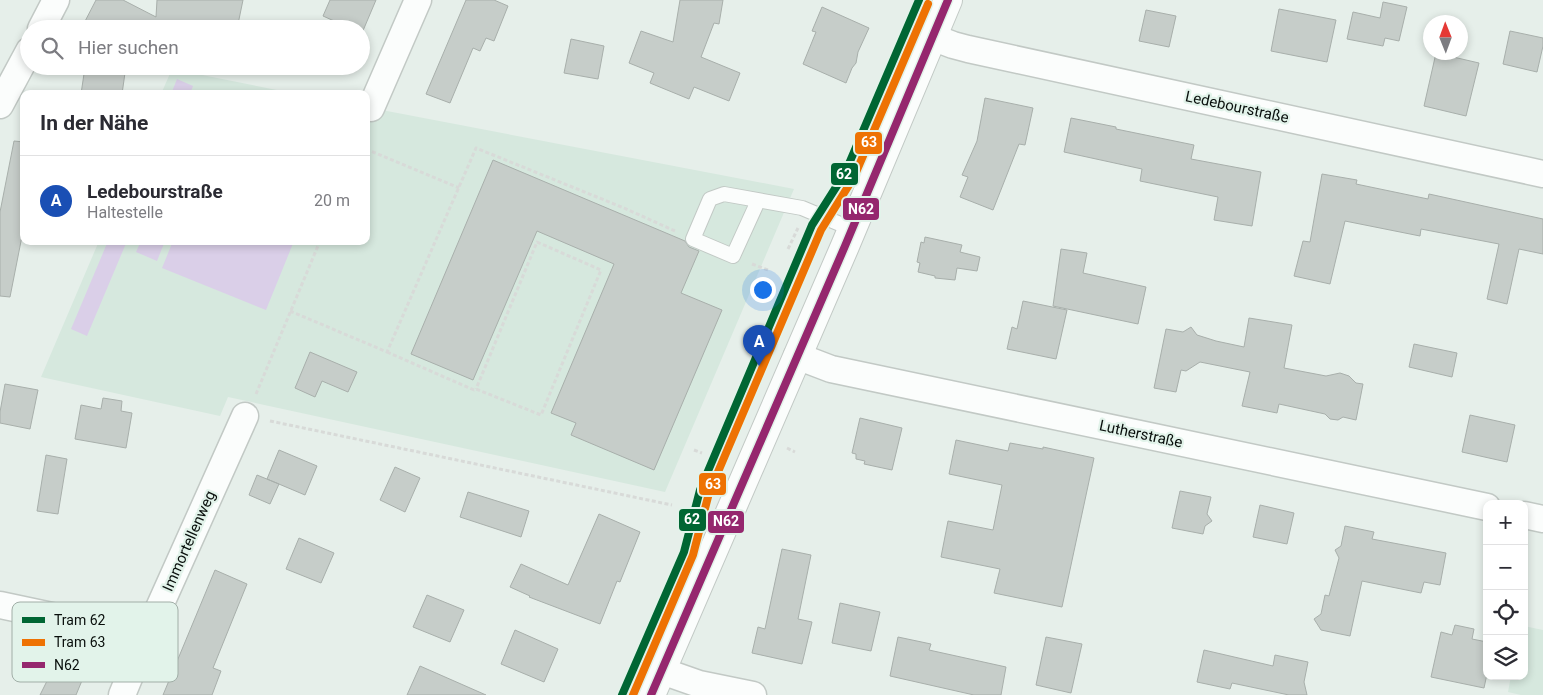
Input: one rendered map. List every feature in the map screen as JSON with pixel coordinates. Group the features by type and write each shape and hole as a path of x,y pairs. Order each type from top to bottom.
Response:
{"main road":[{"path":"656,683 737,499 948,0"}],"street":[{"path":"46,20 56,0"},
{"path":"371,108 418,0"},
{"name":"Ledebourstraße","path":"932,37 953,46 1543,174"},
{"path":"0,105 20,68"},
{"name":"Lutherstraße","path":"797,356 831,369 1483,506"},
{"name":"Immortellenweg","path":"162,602 249,409"},
{"path":"1528,516 1543,519"},
{"name":"Immortellenweg","path":"122,695 127,682"},
{"path":"656,683 699,684 753,695"}],"lane":[{"path":"758,201 733,256 693,239 710,199 724,194 802,208 852,229"}],"path":[{"path":"387,352 476,148 624,208 693,239"},
{"path":"370,151 459,188"},
{"path":"788,249 799,227"},
{"path":"290,311 474,390 476,389 541,416 601,270 537,242 476,389"},
{"path":"318,245 249,409 672,505"},
{"path":"694,450 702,453"}],"shaded area":[{"path":"169,75 202,75 277,90 163,90"},
{"path":"177,79 193,86 192,90 173,90"},
{"path":"370,108 794,189 665,492 228,397 220,416 41,377 97,245 370,245"},
{"path":"106,245 125,245 87,336 71,329"},
{"path":"139,245 163,245 157,261 136,252"},
{"path":"171,245 292,245 266,310 162,268"},
{"path":"1528,627 1543,630 1543,695 1521,695 1508,692 1510,680 1528,680"}],"building":[{"path":"96,0 123,0 156,17 157,0 243,0 239,20 86,20"},
{"path":"330,0 376,0 368,20 332,20 323,16"},
{"path":"466,0 494,0 508,6 494,41 486,38 480,51 473,48 450,103 426,94"},
{"path":"680,0 723,0 719,24 714,23 701,57 740,73 729,101 694,87 689,99 650,83 654,73 629,63 641,31 673,42"},
{"path":"1383,2 1407,7 1399,41 1385,38 1383,46 1347,39 1353,12 1380,18"},
{"path":"822,7 869,28 858,52 856,63 846,83 803,64 816,32 812,31"},
{"path":"1279,9 1336,20 1327,62 1271,51"},
{"path":"1146,10 1176,16 1169,47 1139,41"},
{"path":"1510,31 1543,38 1537,72 1503,64"},
{"path":"571,39 604,46 598,79 564,73"},
{"path":"1434,60 1466,60 1479,63 1466,116 1424,106"},
{"path":"84,75 125,75 123,90 82,90"},
{"path":"985,98 1033,108 1025,145 1019,144 993,210 960,197 968,177 962,175 977,141"},
{"path":"1071,118 1194,145 1191,159 1261,172 1252,226 1214,220 1218,197 1140,181 1142,169 1064,152"},
{"path":"14,141 20,142 20,245 10,297 0,296 0,212"},
{"path":"493,160 685,241 689,247 699,251 681,293 722,310 654,470 571,435 576,423 551,413 614,264 537,231 473,380 411,354"},
{"path":"1322,174 1357,180 1356,184 1428,199 1429,194 1543,219 1543,254 1519,249 1507,304 1487,299 1499,244 1421,229 1420,236 1345,221 1330,284 1294,276 1303,241 1310,242"},
{"path":"925,237 962,245 960,252 980,257 977,271 957,268 955,280 935,278 935,276 918,272 920,263 917,262 921,242 924,243"},
{"path":"1061,249 1087,253 1083,273 1146,287 1138,324 1053,306"},
{"path":"1023,301 1067,310 1056,359 1007,349 1012,327 1017,329"},
{"path":"1249,318 1292,325 1284,368 1326,376 1340,373 1349,376 1356,383 1363,384 1356,420 1343,417 1338,420 1330,419 1325,414 1279,404 1277,413 1242,406 1250,372 1200,362 1186,371 1181,370 1176,392 1154,388 1166,329 1183,332 1191,327 1197,335 1244,347"},
{"path":"1414,344 1457,353 1452,377 1409,367"},
{"path":"310,352 357,372 348,392 322,381 315,397 295,388"},
{"path":"5,384 38,390 30,429 0,423"},
{"path":"103,398 122,401 121,411 132,413 126,448 75,439 81,405 101,409"},
{"path":"1470,415 1515,425 1507,462 1462,452"},
{"path":"860,418 902,428 892,470 864,464 865,461 856,459 856,454 852,453"},
{"path":"956,440 1008,451 1010,443 1043,449 1043,447 1094,458 1062,607 994,593 1000,569 941,557 948,521 993,530 1002,485 949,474"},
{"path":"279,450 317,466 305,495 267,479"},
{"path":"46,455 67,459 58,514 37,511"},
{"path":"395,467 420,478 405,512 380,500"},
{"path":"257,475 279,484 270,504 249,495"},
{"path":"1180,491 1211,497 1207,514 1212,521 1205,526 1203,534 1172,528"},
{"path":"468,492 529,511 521,537 460,517"},
{"path":"1260,505 1294,513 1287,544 1253,537"},
{"path":"599,514 640,532 620,582 617,581 600,624 529,597 510,587 521,564 568,585"},
{"path":"1345,526 1374,532 1372,539 1446,553 1440,585 1424,582 1421,593 1362,581 1350,636 1321,630 1314,619 1321,614 1325,595 1329,596 1339,558 1335,550 1341,546"},
{"path":"299,538 334,553 321,583 286,569"},
{"path":"782,549 811,555 798,619 812,622 802,664 752,653 758,627 765,629"},
{"path":"215,570 247,584 213,668 221,671 212,695 163,695 168,682 178,682 178,659"},
{"path":"427,595 464,610 450,642 413,627"},
{"path":"840,603 880,612 871,651 832,643"},
{"path":"1455,625 1474,629 1472,639 1483,641 1483,680 1486,680 1484,688 1431,677 1441,632 1452,635"},
{"path":"515,630 558,649 544,682 501,664"},
{"path":"898,637 931,644 929,650 1006,667 1001,695 974,695 890,676"},
{"path":"1046,637 1082,644 1071,693 1036,685"},
{"path":"1204,650 1273,666 1275,655 1308,662 1304,682 1307,695 1289,695 1232,683 1230,689 1197,682"},
{"path":"420,666 486,695 407,695"},
{"path":"46,682 81,682 76,695 40,695"}],"tram line":[{"name":"62","path":"622,695 684,552 700,490 812,225 845,173 919,0"},
{"name":"63","path":"633,695 693,555 709,493 821,230 854,177 928,4"}],"transit line":[{"name":"N62","path":"651,695 845,246 948,0"}],"place":[{"name":"Ledebourstraße","path":"759,366"}]}
